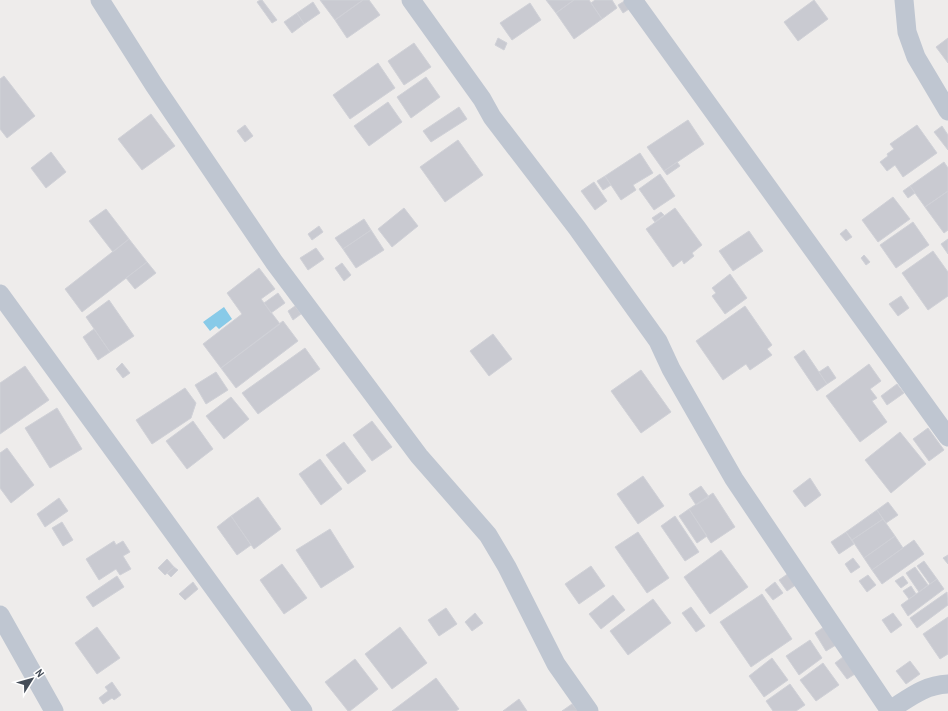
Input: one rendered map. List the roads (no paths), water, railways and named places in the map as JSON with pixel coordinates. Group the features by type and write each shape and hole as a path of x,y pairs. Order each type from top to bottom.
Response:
{"street":[{"path":"100,0 154,85 274,262 418,456 488,535 507,567 556,664 589,711"},
{"path":"411,0 482,99 492,117 577,228 658,342 734,479 890,711 921,690 935,684 948,684"},
{"path":"634,0 948,436"},
{"path":"904,0 907,32 916,57 948,111"},
{"path":"0,294 303,711"},
{"path":"0,615 54,711"}],"water":[{"path":"224,307 232,319 219,329 216,326 210,331 203,322"}]}
